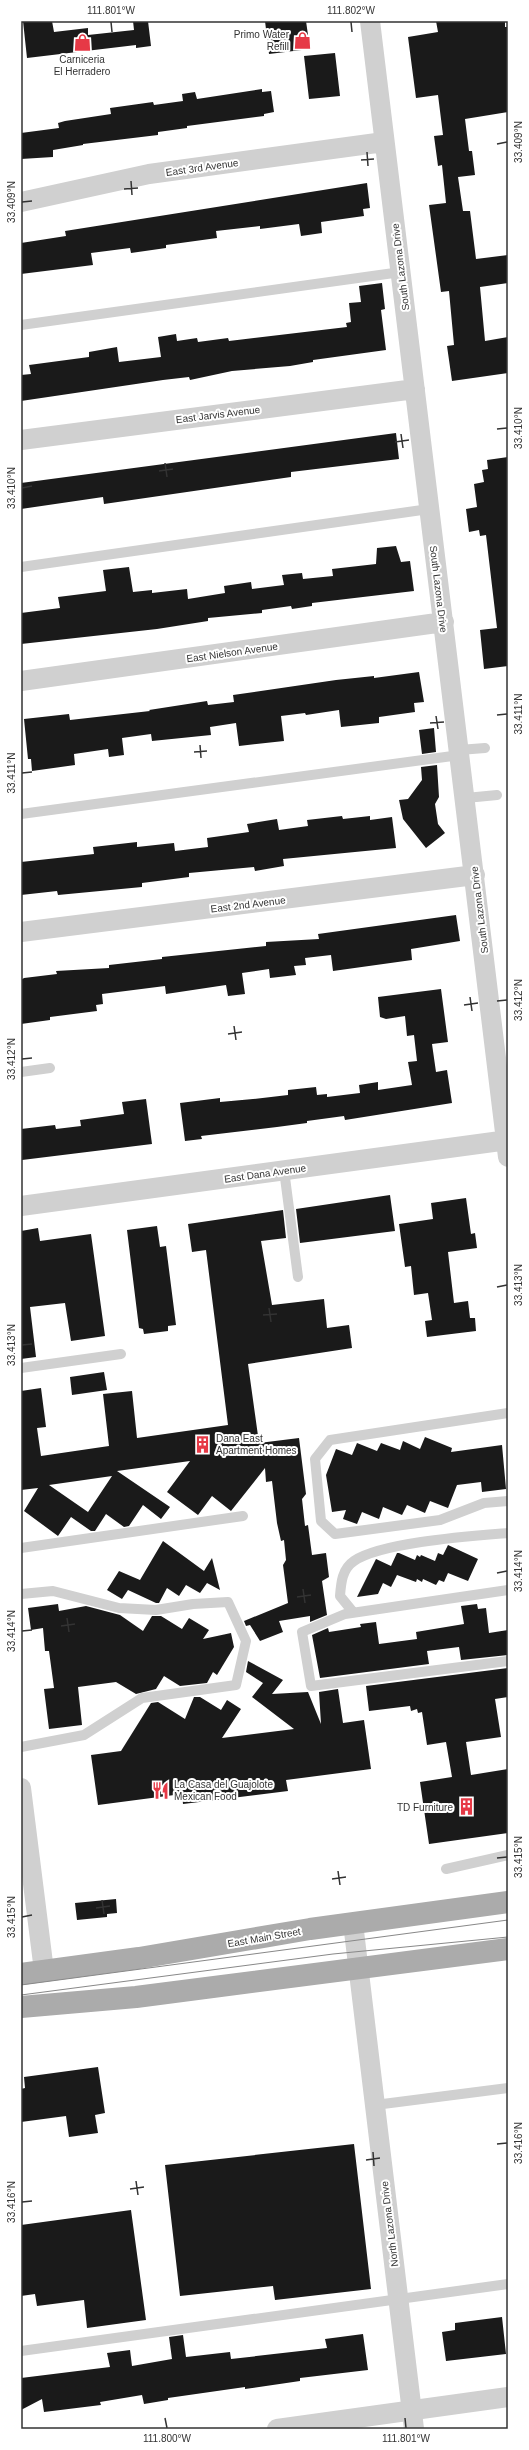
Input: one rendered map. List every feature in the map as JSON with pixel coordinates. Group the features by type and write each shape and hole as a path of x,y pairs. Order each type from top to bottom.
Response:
{"main road":[{"name":"East Main Street","path":"21,1974 152,1956 353,1923 508,1902"},
{"path":"21,2007 142,1996 508,1949"}],"street":[{"name":"South Lazona Drive","path":"370,21 466,798 507,1146"},
{"name":"East 3rd Avenue","path":"21,202 149,174 384,142"},
{"name":"East Jarvis Avenue","path":"21,440 415,388"},
{"name":"East Nielson Avenue","path":"21,681 444,622"},
{"name":"East 2nd Avenue","path":"21,932 475,875"},
{"name":"East Dana Avenue","path":"21,1206 284,1170 507,1146"},
{"path":"21,1788 44,1971"},
{"name":"North Lazona Drive","path":"353,1923 413,2420"},
{"path":"277,2429 413,2420 508,2397"}],"lane":[{"path":"21,325 400,272"},
{"path":"21,567 429,508"},
{"path":"21,814 460,753 485,748"},
{"path":"466,798 497,795"},
{"path":"21,1072 50,1068"},
{"path":"284,1170 298,1277"},
{"path":"21,1368 121,1354"},
{"path":"508,1413 330,1440 315,1458 321,1521 336,1534 440,1520 484,1503 508,1501"},
{"path":"21,1548 243,1516"},
{"path":"353,1612 340,1596 341,1578 353,1561 378,1551 470,1536 508,1533"},
{"path":"508,1590 353,1612 344,1614 302,1632 311,1686 508,1661"},
{"path":"21,1594 53,1591 119,1608 156,1610 194,1604 228,1602 246,1640 236,1685 142,1698 84,1735 21,1747"},
{"path":"446,1869 508,1855"},
{"path":"375,2105 508,2088"},
{"path":"21,2351 508,2284"}],"building":[{"path":"23,21 52,21 54,32 88,28 88,35 134,30 133,21 148,21 151,46 136,48 136,45 27,58"},
{"path":"265,21 306,21 310,49 269,54"},
{"path":"436,21 505,21 505,27 508,27 508,112 465,119 469,151 472,151 475,175 458,177 463,211 470,211 476,259 508,255 508,283 480,287 485,341 508,337 508,373 452,381 447,346 454,345 449,291 441,292 429,205 446,203 442,165 438,166 434,136 443,135 438,95 416,98 408,37 438,32"},
{"path":"335,53 340,96 309,99 304,56"},
{"path":"262,89 262,92 271,91 274,112 264,114 264,116 187,126 187,128 158,132 158,135 83,144 53,150 53,157 21,159 21,133 59,128 58,123 65,121 111,114 110,108 153,102 154,105 183,101 182,94 195,92 197,99"},
{"path":"367,183 370,208 363,209 364,216 321,222 322,233 301,236 299,224 260,229 260,226 216,231 217,238 166,245 166,248 131,253 130,248 91,253 93,265 21,274 21,243 66,236 65,231"},
{"path":"382,283 385,309 381,310 386,350 313,360 313,362 290,366 232,371 190,380 189,377 163,380 21,401 21,375 31,374 29,365 89,357 89,352 117,347 119,362 161,357 158,337 176,334 177,341 197,338 198,342 228,338 229,341 347,327 346,323 351,322 349,303 361,302 359,286"},
{"path":"396,433 399,459 291,472 291,477 104,504 103,497 21,509 21,483"},
{"path":"508,457 508,666 484,669 480,630 497,628 486,535 480,536 479,530 469,532 466,509 477,507 474,484 484,482 482,470 488,469 487,460"},
{"path":"396,546 401,562 410,561 414,591 312,603 312,606 292,609 291,606 262,610 262,613 208,618 208,621 157,629 21,644 21,613 60,608 58,597 106,591 103,570 129,567 133,592 152,590 152,593 187,589 188,599 225,593 224,586 251,582 252,589 284,585 282,575 302,573 303,579 333,576 332,569 376,564 377,548"},
{"path":"419,672 424,702 414,703 415,712 379,717 379,723 341,727 339,710 306,715 305,713 281,716 284,741 239,746 236,723 210,727 211,735 152,741 151,734 122,738 124,755 109,757 108,749 74,754 75,765 32,771 31,759 28,759 24,719 69,714 70,720 150,711 149,710 207,701 208,705 234,702 233,695 336,680 374,676 374,678"},
{"path":"434,728 436,752 422,754 419,730"},
{"path":"437,765 439,797 435,804 438,824 445,833 426,848 403,819 399,800 408,799 422,780 421,767"},
{"path":"342,816 343,819 370,816 370,820 392,817 396,848 283,859 284,866 255,871 254,867 189,873 189,877 142,883 142,887 58,895 57,891 21,895 21,862 94,854 93,847 137,842 137,847 174,843 175,851 208,847 207,838 249,832 247,824 277,819 279,830 308,826 307,820"},
{"path":"456,915 460,941 411,949 412,960 333,971 331,955 305,958 306,965 294,966 296,975 270,978 269,969 242,973 245,994 228,996 226,985 166,994 165,986 102,994 103,1004 96,1005 97,1011 50,1017 50,1020 21,1024 21,980 24,978 57,974 56,971 109,968 109,965 162,959 162,957 266,946 266,942 319,939 318,934"},
{"path":"441,989 448,1042 432,1044 436,1072 447,1070 452,1103 345,1120 344,1116 307,1121 307,1123 201,1136 202,1139 185,1141 180,1103 220,1098 220,1102 288,1095 288,1090 316,1087 317,1095 327,1094 327,1097 360,1093 359,1085 378,1082 378,1090 412,1085 408,1062 417,1061 414,1035 407,1036 405,1016 386,1019 380,1017 378,997"},
{"path":"146,1099 152,1144 22,1160 21,1129 55,1125 56,1129 81,1126 80,1120 124,1114 122,1102"},
{"path":"390,1195 395,1231 300,1243 296,1209"},
{"path":"466,1198 471,1234 475,1233 477,1248 448,1252 454,1303 468,1301 470,1318 475,1318 476,1331 427,1337 425,1321 432,1320 428,1293 414,1295 411,1266 405,1267 399,1224 433,1219 431,1203"},
{"path":"283,1210 286,1238 261,1241 272,1305 324,1299 327,1328 349,1325 352,1348 248,1364 259,1443 299,1438 306,1494 302,1499 305,1526 308,1525 312,1555 326,1553 329,1577 322,1581 327,1615 310,1622 310,1616 279,1621 283,1632 260,1641 250,1625 246,1626 244,1621 288,1603 283,1565 286,1560 284,1540 281,1541 277,1523 272,1481 266,1482 265,1468 231,1511 212,1496 198,1515 167,1492 190,1461 117,1471 170,1507 161,1519 143,1505 129,1526 124,1527 106,1514 95,1531 91,1531 71,1517 58,1536 24,1511 38,1488 21,1490 21,1391 41,1388 46,1427 37,1428 41,1456 109,1446 103,1394 132,1391 137,1438 228,1425 206,1250 192,1252 188,1224","holes":["112,1476 88,1512 49,1485"]},
{"path":"157,1226 160,1247 166,1246 176,1325 168,1326 168,1331 144,1334 143,1329 139,1328 127,1230"},
{"path":"38,1228 40,1241 91,1234 105,1336 71,1341 65,1303 30,1307 36,1357 21,1359 21,1231"},
{"path":"104,1372 107,1390 72,1395 70,1377"},
{"path":"425,1437 452,1448 451,1452 502,1445 506,1489 482,1492 481,1482 457,1485 448,1508 430,1501 425,1513 407,1505 402,1515 383,1507 379,1519 362,1512 357,1524 343,1519 346,1510 332,1512 326,1475 336,1449 352,1455 357,1443 377,1451 381,1443 400,1450 403,1441 420,1449"},
{"path":"163,1541 204,1571 212,1558 220,1590 207,1583 200,1593 186,1585 179,1596 167,1588 159,1603 156,1603 128,1590 122,1599 107,1590 119,1571 140,1580"},
{"path":"448,1545 478,1559 468,1581 448,1573 444,1582 439,1580 436,1585 423,1579 422,1582 417,1579 416,1582 397,1575 391,1587 383,1583 378,1594 357,1597 376,1559 391,1566 397,1553 399,1553 415,1560 417,1555 420,1557 421,1555 435,1561 438,1553 443,1555"},
{"path":"58,1604 59,1611 86,1606 120,1615 143,1631 152,1616 161,1616 182,1629 189,1618 209,1630 203,1639 231,1633 234,1647 217,1675 213,1672 207,1683 180,1686 164,1676 156,1689 136,1694 116,1682 78,1687 82,1725 49,1729 44,1689 54,1688 49,1651 45,1651 43,1628 31,1630 28,1608"},
{"path":"477,1604 478,1609 486,1608 489,1633 508,1630 508,1655 461,1660 459,1647 427,1651 429,1664 320,1678 312,1635 328,1628 329,1632 361,1627 360,1624 376,1622 379,1644 417,1639 416,1632 464,1624 461,1606"},
{"path":"248,1661 283,1680 272,1694 308,1692 321,1724 319,1692 338,1689 343,1723 364,1720 371,1769 286,1780 288,1791 183,1804 182,1794 98,1805 91,1755 121,1751 151,1703 158,1702 185,1719 194,1697 200,1697 221,1710 227,1700 241,1709 222,1738 294,1729 252,1697 263,1683 246,1672"},
{"path":"508,1668 508,1697 495,1699 501,1737 466,1742 471,1775 508,1769 508,1833 429,1844 420,1782 452,1777 446,1742 427,1745 422,1712 418,1713 417,1709 411,1711 410,1706 369,1711 366,1686"},
{"path":"116,1899 117,1913 107,1914 107,1917 77,1920 75,1903"},
{"path":"98,2067 105,2113 95,2115 98,2133 69,2137 66,2116 21,2122 21,2089 25,2088 24,2077"},
{"path":"354,2144 371,2289 275,2300 273,2286 180,2296 165,2165"},
{"path":"131,2210 146,2320 87,2328 84,2300 37,2306 35,2294 21,2296 21,2225"},
{"path":"502,2317 506,2354 446,2361 442,2332 455,2330 455,2323"},
{"path":"363,2334 368,2370 300,2378 300,2381 245,2389 245,2387 168,2398 168,2400 144,2404 142,2395 100,2402 101,2405 44,2412 42,2399 21,2410 21,2378 110,2367 107,2353 130,2350 132,2366 172,2359 169,2337 183,2335 186,2357 230,2352 231,2359 327,2348 325,2339"}],"tram line":[{"path":"21,1985 508,1920"},
{"path":"21,1995 333,1954 508,1937"}],"place":[{"name":"Primo Water Refill","path":"302,40"},
{"name":"Carniceria El Herradero","path":"82,42"},
{"name":"Dana East Apartment Homes","path":"203,1444"},
{"name":"La Casa del Guajolote Mexican Food","path":"161,1790"},
{"name":"TD Furniture","path":"466,1807"}]}
